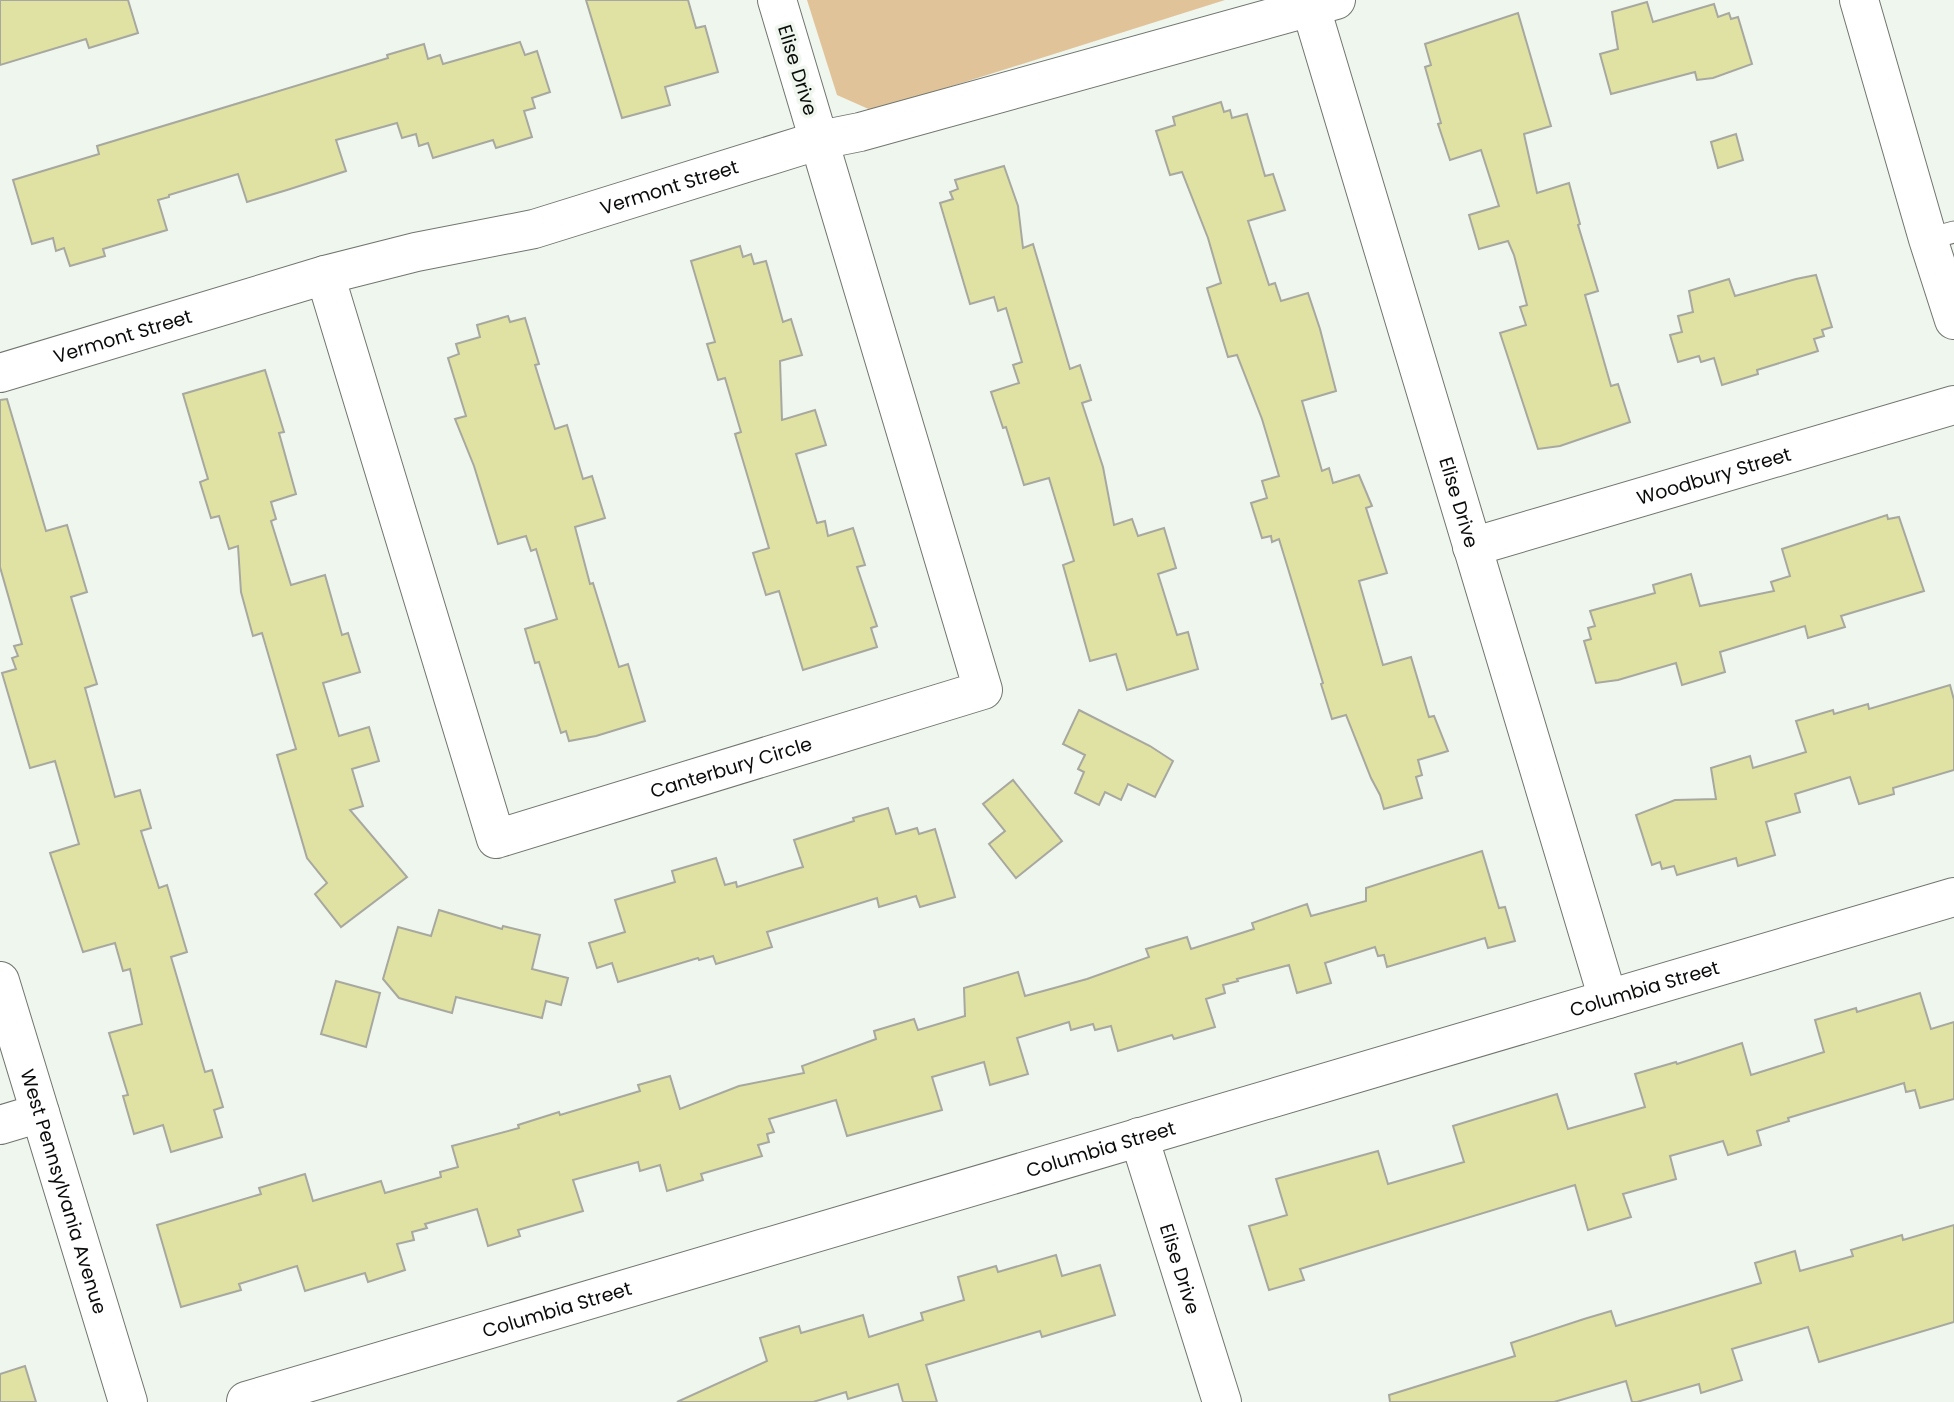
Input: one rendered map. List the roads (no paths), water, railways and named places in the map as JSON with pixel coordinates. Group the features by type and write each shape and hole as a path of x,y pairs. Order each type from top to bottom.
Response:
{"street":[{"name":"Elise Drive","path":"777,0 820,140"},
{"path":"1858,0 1941,235 1954,320"},
{"name":"Elise Drive","path":"1323,4 1472,547 1608,999"},
{"name":"Vermont Street","path":"0,373 325,275 416,252 534,229 820,140 859,132 1323,4"},
{"name":"Canterbury Circle","path":"325,275 496,839 983,690 820,140"},
{"name":"Woodbury Street","path":"1472,547 1954,405"},
{"name":"Columbia Street","path":"246,1401 1954,897"},
{"name":"West Pennsylvania Avenue","path":"0,981 128,1402"},
{"path":"0,1125 40,1113"},
{"name":"Elise Drive","path":"1139,1137 1222,1402"}]}
